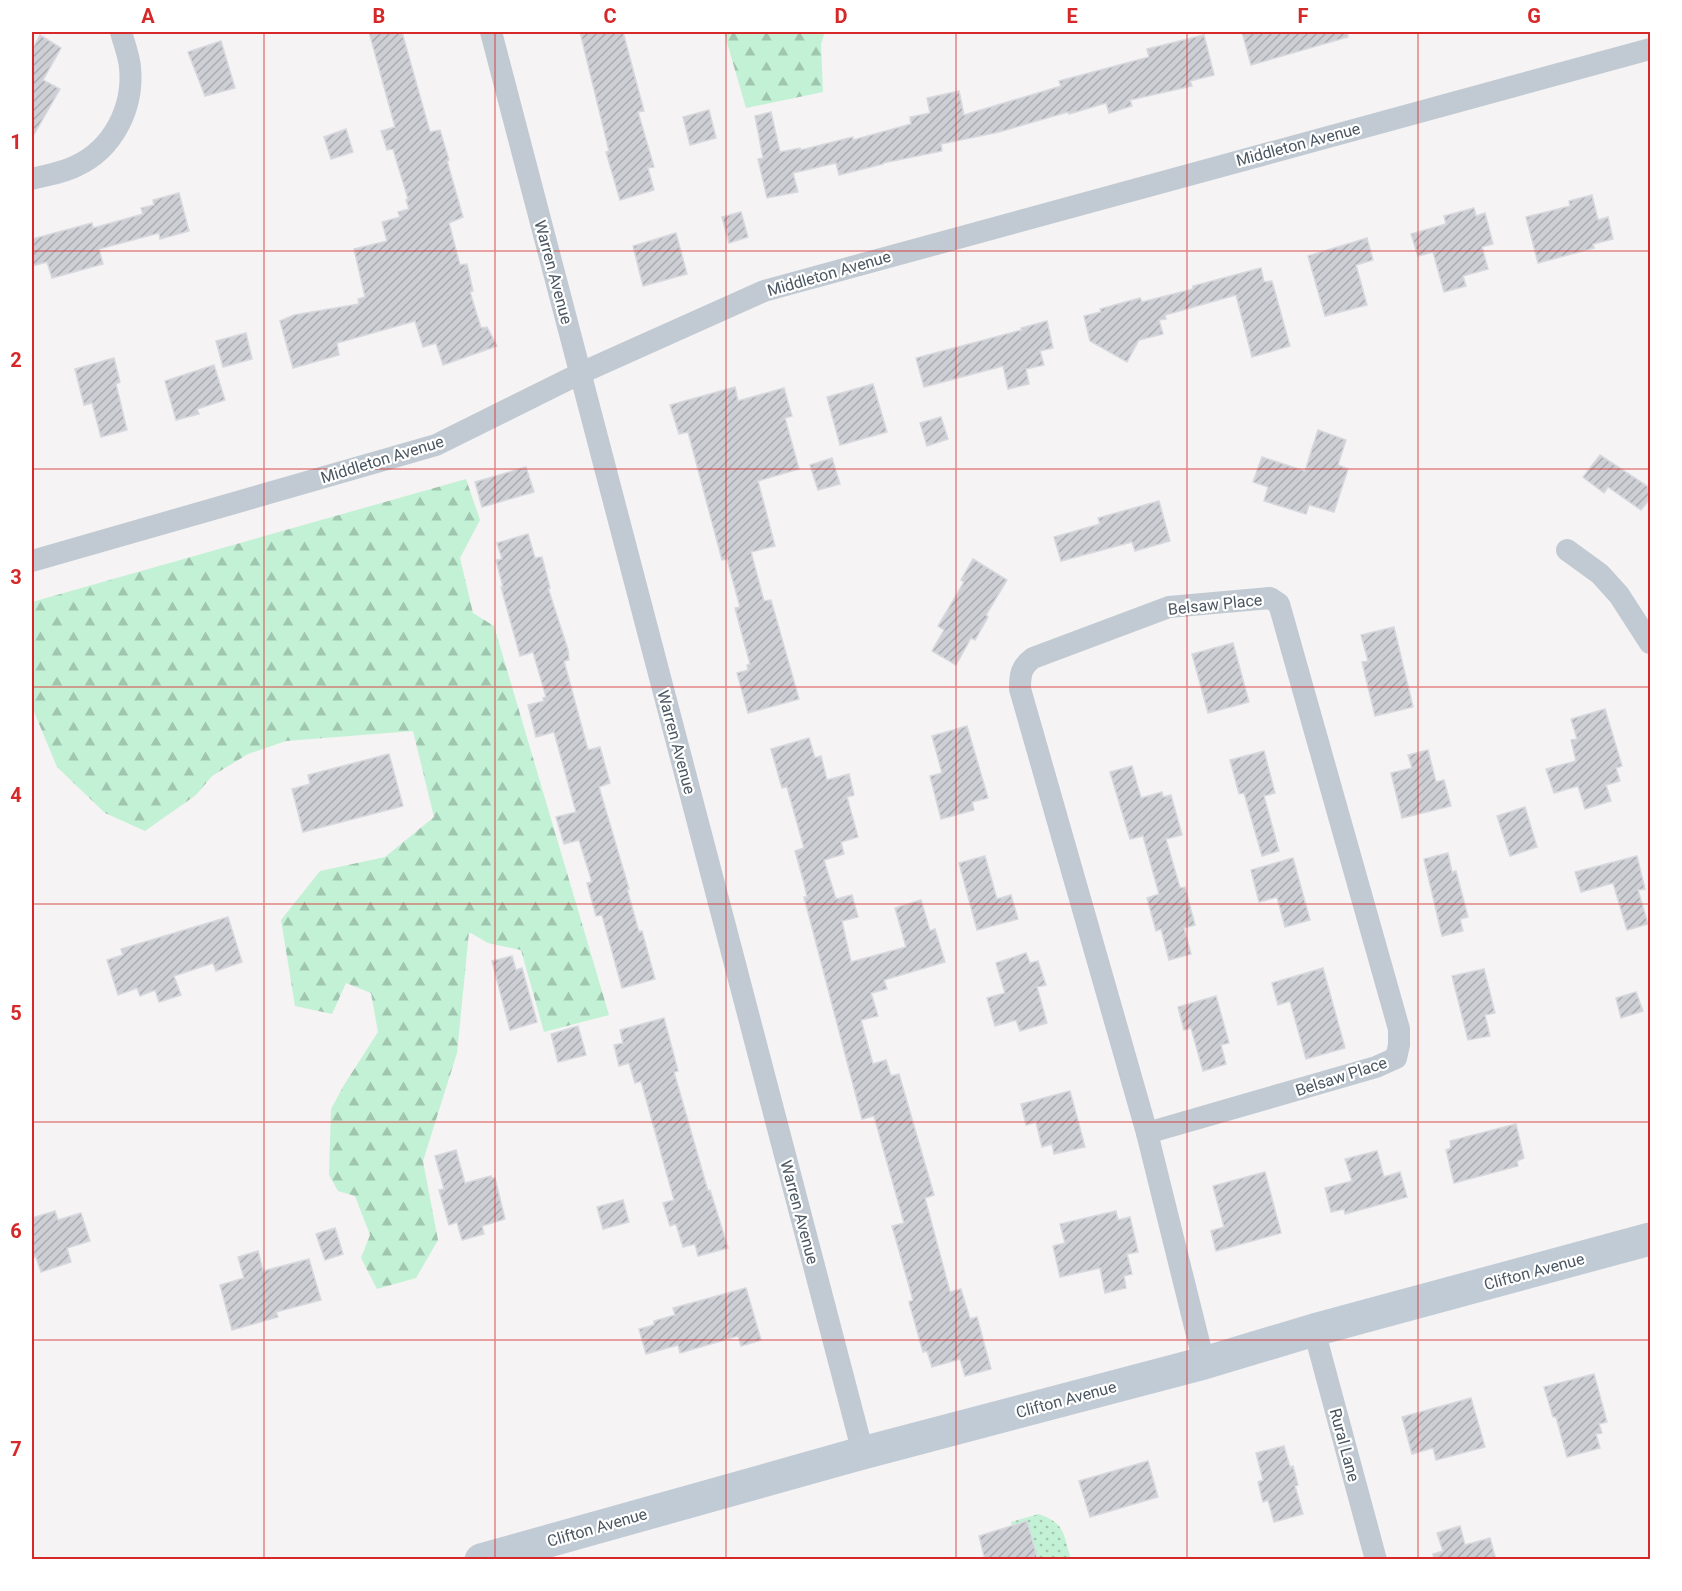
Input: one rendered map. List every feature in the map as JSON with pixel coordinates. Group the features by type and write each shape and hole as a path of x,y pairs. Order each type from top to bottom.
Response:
{"main road":[{"name":"Clifton Avenue","path":"481,1560 863,1453 1204,1363 1314,1330 1650,1239"}],"street":[{"path":"32,179 75,167 96,154 112,136 125,111 130,91 130,66 121,32"},
{"name":"Warren Avenue","path":"491,32 863,1453"},
{"name":"Middleton Avenue","path":"32,561 436,445 581,373 764,291 1650,49"},
{"path":"1567,550 1600,574 1620,595 1650,643"},
{"name":"Belsaw Place","path":"1147,1133 1376,1067 1395,1058 1399,1045 1399,1029 1279,604 1270,598 1169,607 1033,658 1020,674 1020,689 1147,1133 1204,1363"},
{"name":"Rural Lane","path":"1314,1330 1376,1560"}],"green space":[{"path":"724,32 825,32 821,44 823,92 746,108"},
{"path":"466,479 480,520 460,558 473,613 494,626 609,1015 544,1032 521,950 488,943 469,932 457,1053 423,1161 438,1240 416,1278 377,1289 361,1258 370,1235 355,1196 338,1191 329,1175 331,1109 378,1032 371,993 346,983 332,1014 295,1006 281,920 320,871 385,857 434,817 413,731 286,741 248,754 212,776 196,795 145,831 105,813 57,767 32,707 32,602"},
{"path":"1039,1514 1059,1526 1071,1559 1038,1559 1027,1522 1012,1526 1011,1522"}],"building":[{"path":"369,32 402,32 430,132 440,130 449,160 447,161 463,217 449,223 460,265 467,264 473,291 470,292 481,328 487,327 497,346 443,365 436,343 423,347 415,321 337,343 339,355 293,368 280,321 294,315 359,304 358,299 365,297 354,249 387,241 382,222 400,217 398,212 409,209 393,149 387,150 381,131 395,127"},
{"path":"580,32 623,32 644,111 638,112 654,167 648,168 654,190 620,200 606,152 609,151"},
{"path":"1242,32 1347,32 1348,37 1251,65"},
{"path":"40,35 61,48 43,80 60,89 32,138 32,50"},
{"path":"1204,35 1214,75 1190,81 1192,86 1130,100 1132,106 1109,113 1106,103 999,132 941,144 942,151 839,175 836,163 793,173 798,192 767,198 758,159 763,158 755,116 771,112 780,152 800,148 801,150 853,137 853,140 911,124 910,117 930,113 927,98 959,91 964,115 1061,86 1059,81 1149,57 1147,49"},
{"path":"221,41 235,88 205,96 188,52"},
{"path":"709,110 716,138 690,145 683,117"},
{"path":"346,129 353,152 331,159 324,137"},
{"path":"179,193 189,231 160,239 159,233 99,249 103,264 52,278 47,262 32,266 32,239 92,223 93,228 143,214 141,208 154,205 153,200"},
{"path":"1592,195 1598,220 1608,217 1613,239 1593,244 1594,248 1538,263 1526,217 1570,206 1569,201"},
{"path":"1474,208 1476,216 1485,213 1493,244 1482,247 1488,269 1463,276 1466,286 1444,292 1433,252 1418,256 1411,234 1446,224 1444,216"},
{"path":"741,212 748,237 729,243 722,217"},
{"path":"676,233 687,274 643,286 633,246"},
{"path":"1367,238 1373,260 1356,265 1367,305 1325,316 1308,256"},
{"path":"1261,268 1264,282 1272,281 1290,346 1252,357 1236,295 1165,315 1166,319 1159,320 1163,334 1139,340 1127,362 1090,341 1084,316 1101,312 1100,309 1140,298 1142,302"},
{"path":"1047,321 1053,348 1040,351 1044,365 1026,369 1029,384 1008,389 1003,366 924,387 916,358 1022,330 1021,328"},
{"path":"246,333 252,359 223,367 216,341"},
{"path":"114,358 120,382 116,384 127,430 101,437 92,403 84,405 75,369"},
{"path":"214,365 225,400 197,409 199,414 176,420 165,381"},
{"path":"873,384 887,432 840,445 827,397"},
{"path":"735,387 738,401 784,388 792,416 785,418 799,469 758,481 775,546 751,552 764,601 771,600 799,699 748,713 737,673 748,670 747,665 750,664 735,608 740,607 727,559 722,560 688,432 679,434 670,405"},
{"path":"941,417 948,439 927,446 920,423"},
{"path":"1318,430 1346,440 1338,465 1348,469 1334,512 1309,505 1306,514 1264,501 1268,487 1253,482 1262,457 1305,471"},
{"path":"1600,455 1650,488 1650,499 1641,510 1608,487 1604,493 1583,477"},
{"path":"832,458 840,484 818,490 810,465"},
{"path":"526,467 534,492 482,507 475,482"},
{"path":"1159,501 1170,541 1135,551 1132,542 1061,561 1054,537 1100,524 1098,518"},
{"path":"528,534 535,558 542,557 550,588 548,588 568,650 569,660 564,661 588,750 600,747 610,783 599,787 639,932 642,931 655,979 622,988 602,915 596,916 587,883 592,882 579,840 564,844 556,817 576,812 554,732 536,737 528,705 544,701 543,698 546,697 533,652 520,656 501,587 503,587 496,560 502,559 497,543"},
{"path":"973,559 1007,580 986,615 988,617 975,640 971,638 956,665 932,651 944,630 938,626 964,582 961,580"},
{"path":"1394,627 1413,707 1375,716 1362,662 1368,661 1361,635"},
{"path":"1233,643 1249,702 1208,713 1192,654"},
{"path":"1605,709 1622,766 1616,768 1620,781 1606,785 1611,801 1585,809 1578,786 1554,793 1546,769 1576,761 1571,740 1577,739 1571,719"},
{"path":"967,726 988,798 972,802 974,810 941,819 930,776 942,773 932,736"},
{"path":"809,738 815,758 821,756 827,780 849,774 854,795 847,797 858,837 841,842 844,854 824,860 836,899 852,895 858,917 842,921 851,962 906,947 895,908 921,900 930,931 935,929 945,962 884,980 887,989 871,993 878,1016 861,1020 873,1064 886,1060 891,1076 899,1074 934,1195 925,1198 950,1292 961,1289 970,1319 977,1317 991,1369 965,1376 960,1359 932,1367 927,1351 923,1352 909,1302 913,1300 892,1226 904,1223 874,1116 862,1119 804,897 807,897 795,851 804,848 787,787 782,788 771,749"},
{"path":"1428,750 1436,782 1444,780 1451,806 1402,818 1391,773 1412,768 1408,755"},
{"path":"1264,751 1275,793 1264,796 1279,851 1262,856 1244,793 1239,794 1230,760"},
{"path":"389,754 403,806 303,832 292,789 310,784 308,775"},
{"path":"1132,766 1141,798 1162,792 1163,797 1171,795 1182,835 1166,839 1180,888 1185,887 1195,925 1184,928 1191,954 1169,960 1161,929 1156,931 1147,898 1159,894 1143,836 1130,839 1110,772"},
{"path":"1525,807 1537,847 1510,856 1497,816"},
{"path":"1448,853 1452,872 1456,871 1468,917 1460,919 1463,931 1442,936 1424,859"},
{"path":"985,856 997,899 1011,895 1018,919 977,930 959,863"},
{"path":"1637,856 1645,889 1638,890 1648,924 1627,930 1613,883 1581,892 1575,872"},
{"path":"1293,858 1310,920 1285,927 1277,897 1259,902 1251,870"},
{"path":"228,917 242,962 216,971 213,963 174,976 181,995 159,1002 155,990 140,996 137,988 118,995 107,960 123,955 121,949"},
{"path":"1026,953 1030,963 1038,961 1046,985 1037,987 1047,1023 1020,1031 1016,1020 995,1026 987,998 1005,993 996,963"},
{"path":"512,956 516,970 522,968 537,1022 510,1030 492,961"},
{"path":"1323,968 1345,1048 1306,1059 1290,1001 1278,1005 1272,983"},
{"path":"1484,969 1495,1013 1485,1015 1490,1036 1468,1040 1452,976"},
{"path":"1636,992 1643,1011 1621,1018 1616,998"},
{"path":"1216,996 1229,1043 1221,1045 1226,1064 1203,1071 1191,1028 1184,1030 1178,1007"},
{"path":"664,1018 678,1071 674,1072 708,1191 710,1190 728,1248 698,1256 695,1244 683,1247 676,1224 670,1226 663,1203 674,1200 641,1081 635,1083 629,1063 619,1066 614,1045 623,1043 620,1030"},
{"path":"578,1026 586,1055 558,1062 551,1034"},
{"path":"1070,1091 1085,1147 1054,1154 1052,1144 1042,1147 1036,1122 1026,1125 1021,1104"},
{"path":"1516,1124 1524,1158 1517,1161 1518,1166 1454,1183 1446,1150 1451,1148 1450,1141"},
{"path":"456,1150 465,1183 491,1176 495,1178 505,1219 482,1226 484,1234 462,1240 457,1222 449,1225 439,1190 444,1189 435,1156"},
{"path":"1377,1151 1384,1177 1400,1172 1407,1197 1345,1214 1344,1209 1331,1212 1325,1188 1352,1181 1345,1159"},
{"path":"1265,1172 1281,1233 1216,1251 1211,1231 1224,1227 1213,1186"},
{"path":"623,1200 629,1222 603,1229 597,1207"},
{"path":"55,1211 58,1220 81,1213 90,1241 67,1248 71,1262 41,1272 36,1257 32,1258 32,1218"},
{"path":"1116,1211 1118,1220 1130,1217 1138,1252 1127,1254 1132,1274 1124,1276 1126,1288 1105,1293 1100,1268 1060,1277 1053,1246 1065,1243 1060,1224"},
{"path":"335,1228 343,1254 325,1260 316,1234"},
{"path":"258,1251 263,1271 309,1259 321,1300 276,1312 278,1317 232,1330 220,1285 244,1278 238,1257"},
{"path":"746,1288 761,1340 741,1346 738,1336 680,1353 678,1345 646,1354 639,1329 654,1325 654,1321 675,1315 673,1308"},
{"path":"1594,1374 1607,1422 1599,1424 1602,1433 1596,1434 1600,1448 1567,1457 1556,1417 1553,1417 1544,1387"},
{"path":"1471,1398 1485,1447 1436,1460 1433,1448 1412,1454 1402,1417"},
{"path":"1284,1446 1290,1467 1293,1466 1298,1485 1295,1486 1303,1514 1274,1522 1268,1500 1263,1502 1258,1482 1263,1480 1256,1453"},
{"path":"1148,1461 1158,1497 1090,1517 1079,1481"},
{"path":"1027,1521 1038,1560 985,1560 979,1536"},
{"path":"1460,1526 1465,1545 1490,1538 1496,1560 1434,1560 1433,1554 1443,1551 1437,1533"}]}
